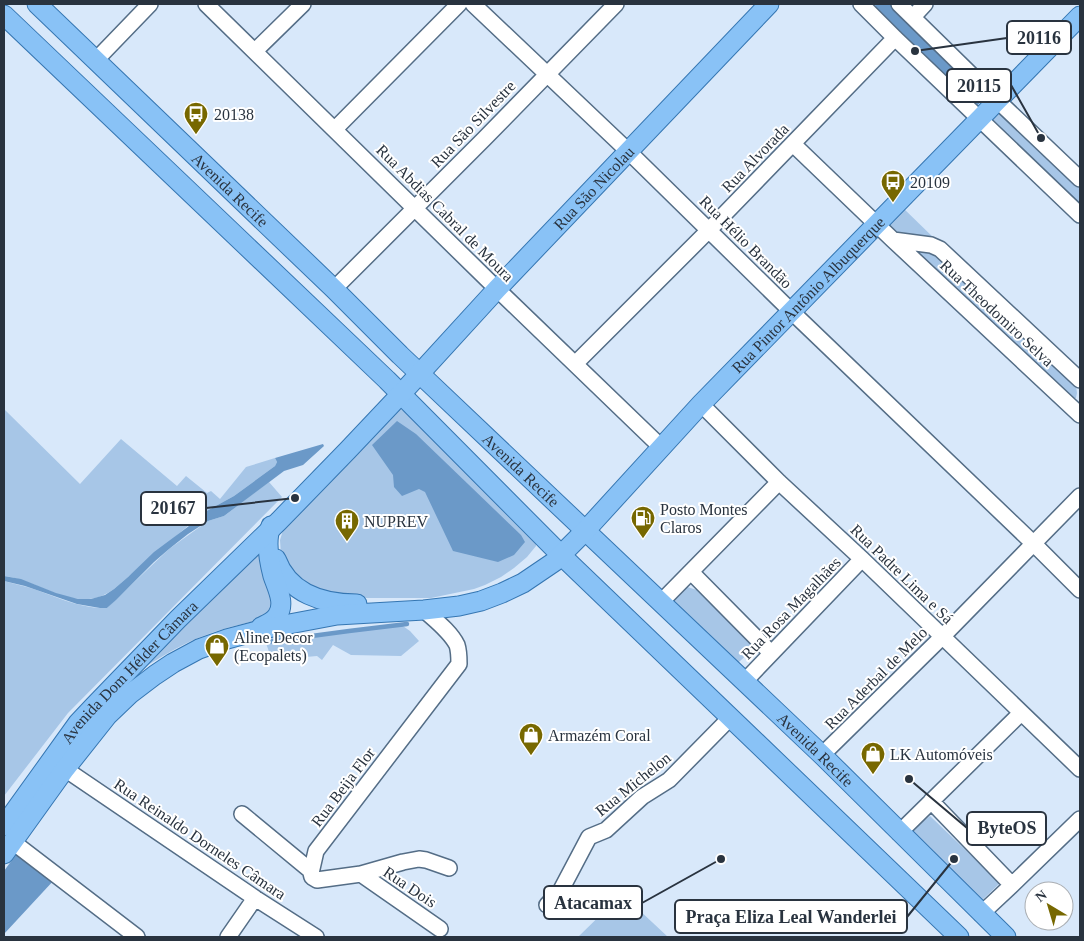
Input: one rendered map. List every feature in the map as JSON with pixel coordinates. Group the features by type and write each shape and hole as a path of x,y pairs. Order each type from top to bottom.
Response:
{"main road":[{"name":"Avenida Recife","path":"37,4 416,370 822,755 1006,937"},
{"name":"Rua São Nicolau","path":"416,370 497,289 769,4"},
{"name":"Avenida Recife","path":"4,15 397,390 561,555 959,937"},
{"name":"Rua Pintor Antônio Albuquerque","path":"561,555 701,404 1080,16"},
{"name":"Avenida Dom Hélder Câmara","path":"7,840 78,723 178,619 274,526 416,370"},
{"name":"Avenida Dom Hélder Câmara","path":"249,633 270,623 277,617 280,610 281,603 268,552 274,526"},
{"path":"274,526 277,561 287,578 302,591 315,598 344,604 383,604 424,610"},
{"name":"Avenida Dom Hélder Câmara","path":"7,840 107,716 130,694 173,663 227,639 268,628 337,615 424,610 482,601 531,578 561,555"}],"street":[{"path":"96,60 150,4"},
{"name":"Rua Abdias Cabral de Moura","path":"206,4 661,447"},
{"path":"255,51 302,4"},
{"path":"335,129 459,4"},
{"name":"Rua Hélio Brandão","path":"473,4 628,151 1080,590"},
{"name":"Rua São Silvestre","path":"334,289 616,4"},
{"path":"861,4 1080,215"},
{"path":"899,4 1080,179"},
{"path":"913,17 925,4"},
{"name":"Rua Alvorada","path":"575,364 895,38"},
{"name":"Rua Theodomiro Selva","path":"793,144 892,240 1079,411"},
{"name":"Rua Theodomiro Selva","path":"892,240 931,245 940,250 1080,380"},
{"name":"Rua Padre Lima e Sá","path":"701,404 779,482 862,559 1080,769"},
{"path":"661,602 779,482"},
{"name":"Rua Aderbal de Melo","path":"822,755 942,637 1080,496"},
{"name":"Rua Rosa Magalhães","path":"745,682 862,559"},
{"path":"691,572 771,653"},
{"name":"Rua Beija Flor","path":"311,871 316,851 459,664 457,646 453,639 424,610"},
{"path":"899,832 1021,713"},
{"name":"Rua Michelon","path":"547,905 561,890 589,837 606,830 642,797 669,780 730,718"},
{"name":"Rua Reinaldo Dorneles Câmara","path":"65,770 316,937"},
{"path":"931,801 1012,885"},
{"path":"242,814 311,871 311,876 317,880 361,874 419,859 449,868"},
{"path":"981,914 1080,819"},
{"path":"7,840 137,937"},
{"name":"Rua Dois","path":"361,874 440,929"},
{"path":"228,937 255,898"}],"shaded area":[{"path":"999,109 1080,187 1080,210 987,123"},
{"path":"900,205 937,241 888,233 880,225"},
{"path":"901,245 935,251 1076,386 1076,398 1070,400"},
{"path":"4,409 80,484 121,439 177,486 186,476 207,493 211,491 220,499 246,467 275,458 277,462 275,466 234,496 203,513 111,591 103,596 89,599 68,597 25,581 4,576"},
{"path":"397,409 405,412 531,532 536,540 536,546 514,568 485,585 431,598 339,598 304,587 281,555 280,540 284,527"},
{"path":"397,421 416,434 521,535 525,542 514,555 498,562 453,551 425,492 419,489 402,496 394,487 393,475 372,445"},
{"path":"323,444 324,446 303,465 284,471 224,516 208,521 188,534 154,562 107,608 77,604 25,586 4,581 4,576 21,579 56,593 78,599 91,599 105,595 128,577 154,552 193,523 203,513 234,496 275,466 277,462 275,458"},
{"path":"269,482 282,497 68,713 4,796 4,581 76,604 107,608 169,549 208,521 224,516"},
{"path":"263,540 275,595 270,618 230,627 191,641 165,654 124,680"},
{"path":"684,586 697,590 755,647 739,662 732,664 672,601"},
{"path":"400,624 419,641 401,656 351,655 333,645 322,660 317,656 272,660 263,635 286,630 299,636"},
{"path":"930,816 1000,883 979,903 909,836"},
{"path":"17,853 55,879 4,934 4,871"},
{"path":"622,894 668,937 578,937"}],"waterway":[{"path":"882,4 974,99"},
{"path":"267,642 407,624"}],"place":[{"name":"20116","path":"915,51"},
{"name":"20138","path":"196,135"},
{"name":"20115","path":"1041,138"},
{"name":"20109","path":"893,203"},
{"name":"20167","path":"295,498"},
{"name":"Posto Montes Claros","path":"643,539"},
{"name":"NUPREV","path":"347,542"},
{"name":"Aline Decor (Ecopalets)","path":"217,667"},
{"name":"Armazém Coral","path":"531,756"},
{"name":"LK Automóveis","path":"873,775"},
{"name":"ByteOS","path":"909,779"},
{"name":"Atacamax","path":"721,859"},
{"name":"Praça Eliza Leal Wanderlei","path":"954,859"}]}
